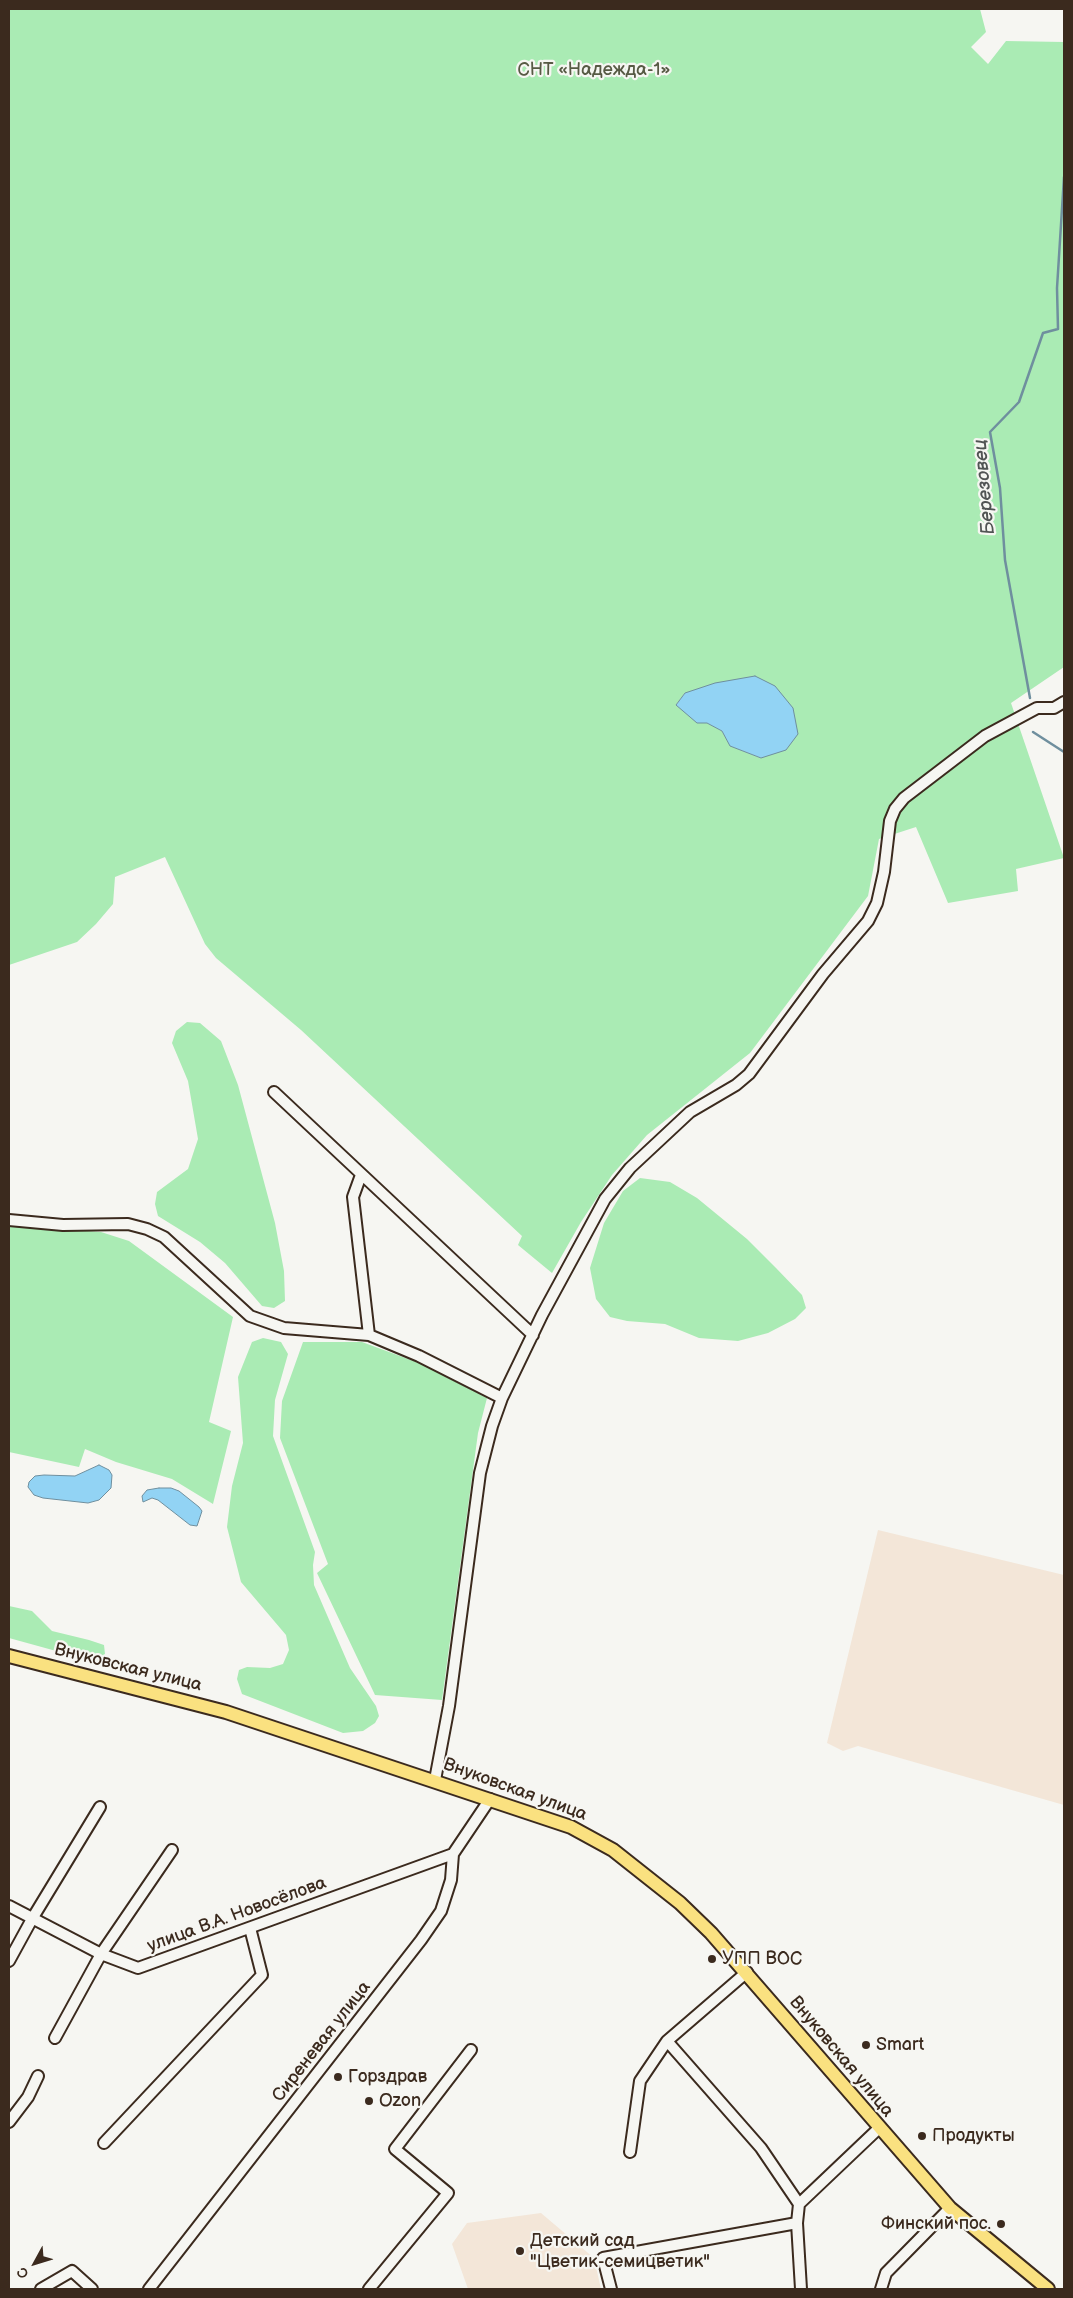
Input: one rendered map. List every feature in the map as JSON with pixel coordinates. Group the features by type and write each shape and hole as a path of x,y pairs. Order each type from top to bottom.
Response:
{"main road":[{"name":"Внуковская улица","path":"9,1656 226,1712 572,1827 613,1850 680,1903 711,1932 950,2208 1048,2289"}],"street":[{"path":"435,1780 449,1706 480,1473 492,1426 502,1398 533,1335 601,1207 611,1191 630,1168 690,1112 736,1085 749,1074 823,974 868,921 877,903 884,872 890,821 904,798 985,736 1037,708 1054,708 1064,702"},
{"path":"274,1092 533,1335"},
{"path":"361,1175 353,1197 369,1335"},
{"path":"9,1220 63,1225 128,1224 147,1229 164,1237 250,1316 284,1328 369,1335 419,1356 502,1398"},
{"name":"Сиреневая улица","path":"149,2289 422,1940 441,1910 451,1880 454,1854 490,1799"},
{"path":"9,1961 32,1919 100,1807"},
{"path":"55,2038 101,1954 172,1850"},
{"name":"улица В.А. Новосёлова","path":"9,1906 101,1954 138,1968 454,1854"},
{"path":"104,2143 262,1975 250,1928"},
{"path":"630,2152 640,2081 668,2041 747,1972"},
{"path":"668,2041 761,2148 799,2204"},
{"path":"369,2289 448,2193 395,2149 471,2050"},
{"path":"9,2122 28,2097 38,2076"},
{"path":"801,2289 796,2223 799,2204 879,2128"},
{"path":"881,2289 886,2273 950,2208"},
{"path":"611,2289 603,2258 796,2223"},
{"path":"41,2289 72,2271 92,2289"}],"shaded area":[{"path":"878,1530 1064,1575 1064,1805 858,1746 843,1751 827,1743"},
{"name":"Детский сад \"Цветик-семицветик\"","path":"541,2213 594,2258 601,2289 468,2289 452,2244 467,2223"}],"green space":[{"name":"СНТ «Надежда-1»","path":"9,9 980,9 986,32 971,47 988,64 1006,41 1064,42 1064,667 1011,703 1064,858 1016,869 1018,891 948,903 916,827 879,839 868,896 750,1053 647,1135 612,1175 581,1222 552,1273 518,1245 522,1236 301,1030 216,958 205,944 165,857 115,877 113,904 77,942 9,965","holes":["685,693 761,758 731,746 722,731 676,705"]},
{"path":"187,1022 200,1023 221,1041 238,1085 275,1223 284,1271 285,1301 274,1308 262,1306 225,1263 200,1242 158,1216 155,1204 157,1192 188,1169 198,1139 188,1081 172,1043 176,1031"},
{"path":"640,1178 670,1182 697,1198 747,1239 776,1268 802,1295 806,1308 795,1319 768,1333 738,1341 699,1338 665,1324 627,1321 610,1317 596,1299 590,1268 604,1223 623,1191"},
{"path":"9,1225 101,1232 129,1241 233,1317 209,1422 231,1431 213,1504 172,1479 116,1462 85,1449 79,1467 9,1452"},
{"path":"263,1338 281,1342 288,1354 275,1400 273,1436 315,1552 313,1565 314,1585 350,1668 376,1706 379,1716 375,1723 363,1731 343,1733 242,1694 237,1679 239,1670 247,1667 270,1668 283,1664 289,1650 286,1635 241,1582 227,1527 232,1486 243,1443 238,1377 252,1342"},
{"path":"303,1342 362,1342 419,1363 487,1398 478,1433 442,1700 375,1695 317,1573 328,1564 280,1438 282,1401"},
{"path":"9,1606 32,1611 52,1631 104,1645 105,1654 96,1662 9,1638"}],"water":[{"path":"755,676 775,686 793,708 798,734 786,750 761,758 730,746 722,731 707,723 697,723 676,705 685,693 715,683"},
{"path":"99,1465 109,1470 112,1475 111,1488 99,1500 88,1503 43,1498 34,1495 28,1487 29,1482 35,1476 75,1476"},
{"path":"171,1488 179,1491 199,1507 202,1511 197,1526 190,1525 158,1500 152,1498 143,1502 142,1496 147,1490"}],"waterway":[{"name":"Березовец","path":"1030,698 1005,560 1000,488 990,432 1019,402 1043,333 1058,329 1057,288 1064,177"},
{"name":"Березовец","path":"1033,732 1064,752"}],"place":[{"name":"УПП ВОС","path":"712,1959"},
{"name":"Smart","path":"866,2045"},
{"name":"Горздрав","path":"338,2077"},
{"name":"Ozon","path":"369,2101"},
{"name":"Продукты","path":"922,2136"},
{"name":"Финский пос.","path":"1001,2224"},
{"name":"Детский сад \"Цветик-семицветик\"","path":"520,2251"}]}
